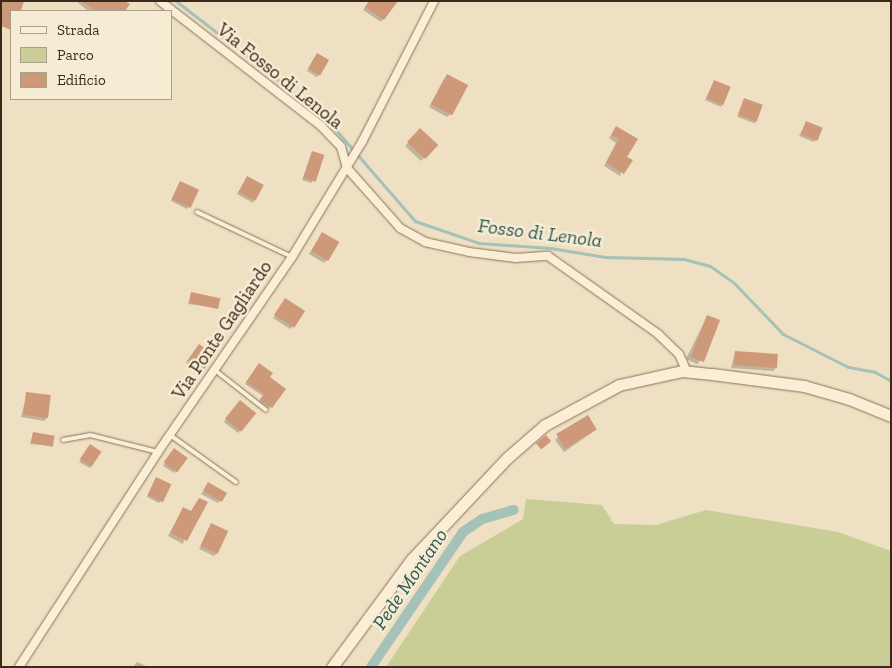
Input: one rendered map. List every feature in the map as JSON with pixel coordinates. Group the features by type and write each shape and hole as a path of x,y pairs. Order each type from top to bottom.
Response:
{"main road":[{"path":"332,667 412,559 508,458 545,425 619,385 687,372 804,386 849,399 891,416"}],"street":[{"name":"Via Fosso di Lenola","path":"160,1 172,10"},
{"name":"Via Ponte Gagliardo","path":"19,667 158,452 292,257 362,142 434,1"},
{"name":"Via Fosso di Lenola","path":"172,10 322,126 341,147 347,168 400,228 425,242 516,258 548,256 658,334 679,354 687,372"}],"lane":[{"path":"197,212 292,257"},
{"path":"216,370 266,410"},
{"path":"64,440 90,435 158,452"},
{"path":"170,435 236,482"}],"green space":[{"path":"526,499 602,505 614,524 656,525 706,510 838,532 891,551 891,667 386,667 460,556 523,519"}],"building":[{"path":"1,1 24,1 21,10 10,10 10,30 1,26"},
{"path":"81,1 125,1 130,4 126,10 95,10"},
{"path":"369,1 398,1 384,20 365,7"},
{"path":"317,53 329,60 320,76 308,69"},
{"path":"447,74 468,85 452,115 431,104"},
{"path":"714,80 731,87 723,105 707,99"},
{"path":"744,98 763,105 757,122 738,115"},
{"path":"806,121 823,128 817,141 801,134"},
{"path":"616,126 638,139 627,157 633,160 624,174 606,163 619,139 611,135"},
{"path":"420,128 438,145 425,159 407,142"},
{"path":"312,151 324,155 316,182 303,178"},
{"path":"247,176 264,185 255,201 239,192"},
{"path":"180,181 199,190 191,208 172,199"},
{"path":"322,232 339,242 328,261 311,251"},
{"path":"191,292 220,298 218,309 189,303"},
{"path":"285,298 305,311 294,328 274,315"},
{"path":"707,315 720,320 704,362 691,357"},
{"path":"199,344 215,355 203,372 187,361"},
{"path":"735,351 778,354 777,368 734,365"},
{"path":"259,363 273,373 270,377 286,389 272,408 260,399 264,394 246,382"},
{"path":"26,392 51,395 48,418 23,415"},
{"path":"240,400 256,413 241,432 225,419"},
{"path":"588,415 597,430 565,449 556,434"},
{"path":"33,432 55,436 53,447 31,443"},
{"path":"546,435 551,441 541,449 536,443"},
{"path":"90,444 102,452 92,467 80,459"},
{"path":"174,448 188,458 177,473 163,463"},
{"path":"156,477 171,484 163,502 148,495"},
{"path":"208,482 227,493 222,502 203,491"},
{"path":"199,498 208,502 187,541 170,533 183,507 191,511"},
{"path":"211,523 228,531 218,554 200,546"}],"waterway":[{"name":"Fosso di Lenola","path":"176,1 322,114 415,221 479,243 551,248 605,257 684,259 710,266 734,283 783,334 848,367 875,372 891,381"},
{"name":"Pede Montano","path":"371,667 463,532 482,519 514,510"}]}
